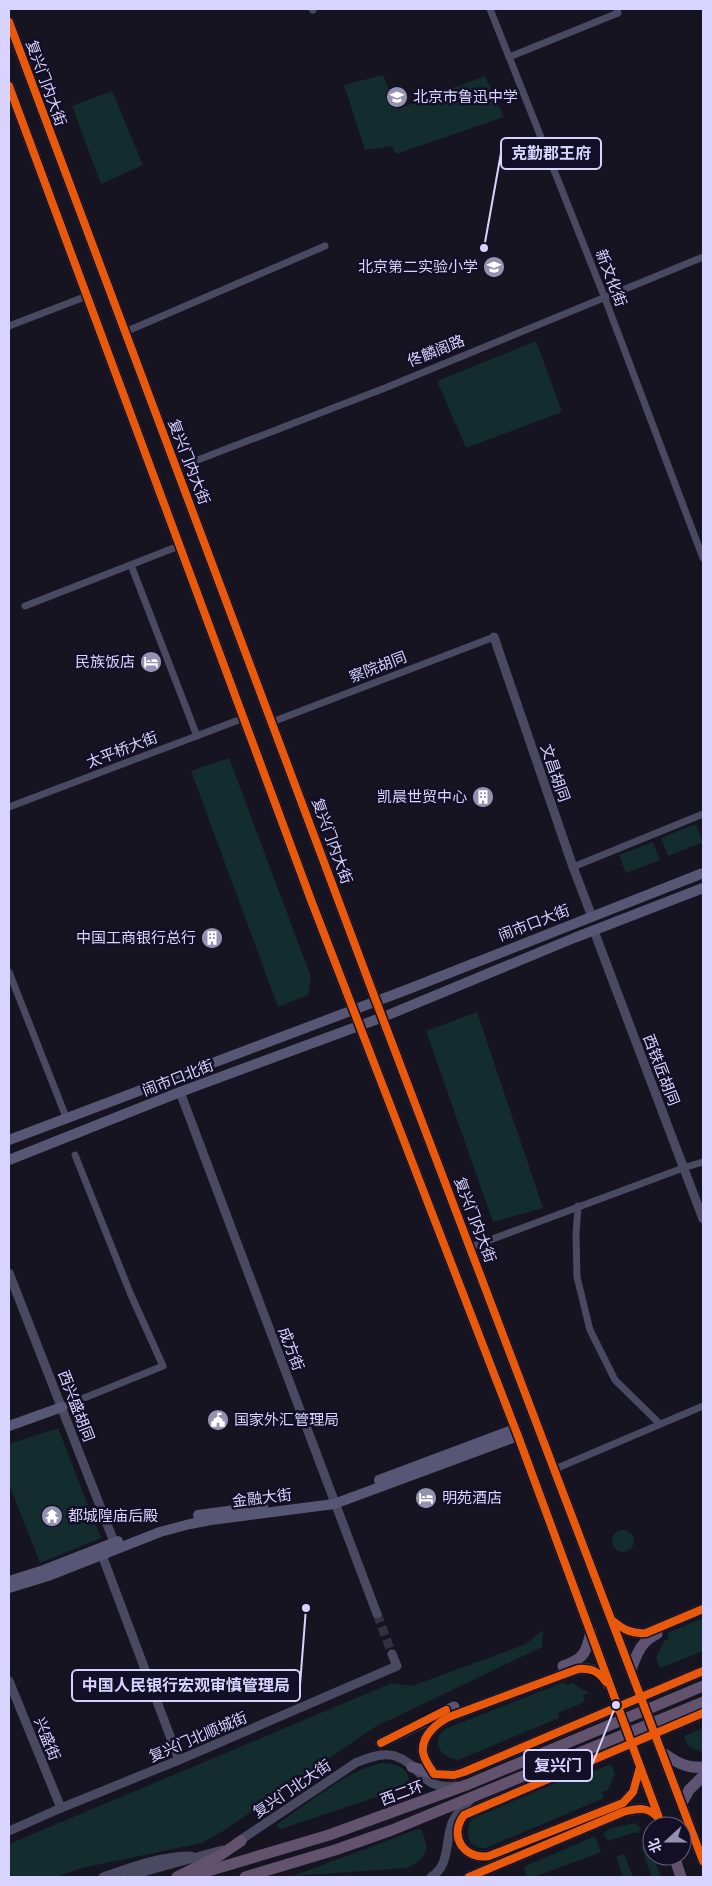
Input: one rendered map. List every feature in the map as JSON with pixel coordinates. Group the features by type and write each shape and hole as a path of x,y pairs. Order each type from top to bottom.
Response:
{"highway":[{"name":"复兴门内大街","path":"9,22 376,1001 703,1861"},
{"path":"9,86 13,111 87,296 359,1026 516,1432 658,1816"},
{"name":"西二环","path":"188,1877 329,1835 469,1784 703,1686"},
{"name":"西二环","path":"245,1877 392,1830 703,1702"},
{"path":"177,1877 220,1856 241,1841"}],"main road":[{"name":"闹市口大街","path":"353,1010 703,874"},
{"name":"闹市口大街","path":"359,1026 594,930 703,888"},
{"name":"闹市口北街","path":"9,1140 353,1010"},
{"name":"闹市口北街","path":"9,1160 180,1092 359,1026"},
{"path":"66,1117 73,1135"},
{"path":"9,1426 62,1408"},
{"path":"9,1581 116,1546 159,1526 214,1512 333,1501 516,1432"},
{"path":"9,1588 48,1576 102,1555 116,1546"},
{"path":"613,1621 625,1630 636,1634 646,1633 703,1609"},
{"path":"631,1669 638,1650 648,1637 703,1614"},
{"path":"381,1743 446,1710 576,1662 582,1657 587,1647 591,1632"},
{"path":"434,1774 422,1750 427,1737 439,1722 578,1668 589,1668 600,1673 609,1686"},
{"path":"412,1767 434,1774 454,1775 464,1772 703,1670"},
{"path":"449,1834 464,1815 703,1713"},
{"path":"663,1753 688,1767 703,1767"},
{"path":"462,1818 457,1836 465,1851 477,1857 489,1856 623,1803 634,1792 640,1767"},
{"path":"682,1803 689,1790 703,1776"},
{"path":"469,1877 623,1812 639,1809 648,1810 654,1812 657,1816"}],"street":[{"name":"新文化街","path":"490,9 604,296 703,558"},
{"path":"509,57 618,11"},
{"path":"125,332 325,246"},
{"name":"佟麟阁路","path":"177,468 385,388 604,296 703,257"},
{"path":"9,326 87,296"},
{"path":"25,606 179,546"},
{"path":"131,565 197,736"},
{"name":"察院胡同","path":"272,722 494,637"},
{"name":"文昌胡同","path":"494,637 592,917"},
{"name":"太平桥大街","path":"9,807 244,718"},
{"path":"573,867 703,814"},
{"name":"西铁匠胡同","path":"594,930 703,1219"},
{"path":"9,972 66,1117"},
{"name":"成方街","path":"180,1092 377,1614"},
{"path":"62,1408 163,1366 131,1295 75,1155"},
{"path":"470,1247 578,1206 703,1162"},
{"path":"578,1206 576,1235 578,1277 590,1330 615,1380 660,1424"},
{"name":"西兴盛胡同","path":"9,1273 116,1546"},
{"path":"555,1469 703,1406"},
{"path":"102,1555 179,1760"},
{"name":"复兴门北顺城街","path":"9,1831 397,1666 392,1654"},
{"name":"兴盛街","path":"9,1681 61,1808"},
{"path":"357,1762 381,1743"},
{"name":"复兴门北大街","path":"126,1877 204,1856 241,1841 357,1762 376,1755 396,1756 427,1781 435,1785 452,1787 469,1784"},
{"path":"431,1877 440,1870 445,1861 449,1834 455,1817 474,1795"},
{"path":"103,1877 163,1858 204,1856"}],"green space":[{"path":"383,75 398,109 485,76 504,117 396,154 392,146 365,150 344,85"},
{"path":"112,91 143,165 101,184 72,106"},
{"path":"536,341 562,412 466,448 437,381"},
{"path":"229,758 311,977 308,995 278,1007 191,771"},
{"path":"696,824 703,842 668,856 661,838"},
{"path":"653,842 660,860 626,873 619,855"},
{"path":"477,1012 543,1208 493,1222 426,1031"},
{"path":"58,1428 101,1538 40,1563 9,1484 9,1444"},
{"path":"623,1530 631,1533 634,1541 631,1549 623,1552 615,1549 612,1541 615,1533"},
{"path":"703,1618 703,1651 660,1668 656,1658 664,1641 669,1639 667,1633"},
{"path":"543,1630 542,1647 375,1727 223,1831 202,1843 82,1868 55,1877 9,1877 9,1844 392,1683 412,1686 526,1644"},
{"path":"564,1682 566,1685 572,1683 589,1693 583,1695 585,1702 558,1713 559,1718 458,1760 442,1753 438,1739 445,1729"},
{"path":"703,1728 703,1753 688,1746 684,1736"},
{"path":"382,1763 393,1764 403,1769 408,1776 407,1787 281,1829 276,1825 342,1780 370,1766"},
{"path":"611,1764 615,1774 608,1790 602,1792 604,1798 486,1848 480,1848 471,1843 468,1829 472,1819 577,1774 579,1777"},
{"path":"636,1823 641,1829 638,1833 632,1833 608,1841 603,1834 611,1828"},
{"path":"418,1829 422,1830 427,1848 424,1855 416,1863 405,1868 293,1876"},
{"path":"595,1836 601,1852 534,1877 527,1877 523,1867"},
{"path":"624,1854 633,1877 623,1877 616,1857"},
{"path":"648,1866 657,1866 661,1877 652,1877"}],"tunnel":[{"path":"377,1614 392,1654"}],"cycle path":[{"path":"9,22 376,1001 703,1861"},
{"path":"9,86 311,900 518,1436 658,1816"},
{"path":"613,1621 628,1631 646,1633 703,1609"},
{"path":"606,1682 594,1671 578,1669 449,1717 435,1726 427,1735 423,1746 427,1763 434,1774 454,1775 464,1772 703,1671"},
{"path":"381,1743 446,1710"},
{"path":"640,1767 633,1792 623,1803 489,1856 472,1854 461,1845 458,1838 459,1823 464,1815 703,1713"},
{"path":"469,1877 623,1812 643,1809 656,1816"}],"place":[{"name":"北京市鲁迅中学","path":"397,97"},
{"name":"克勤郡王府","path":"484,248"},
{"name":"北京第二实验小学","path":"494,267"},
{"name":"民族饭店","path":"151,662"},
{"name":"凯晨世贸中心","path":"483,797"},
{"name":"中国工商银行总行","path":"212,938"},
{"name":"国家外汇管理局","path":"218,1420"},
{"name":"明苑酒店","path":"426,1498"},
{"name":"都城隍庙后殿","path":"52,1516"},
{"name":"中国人民银行宏观审慎管理局","path":"306,1608"},
{"name":"复兴门","path":"616,1705"}]}
